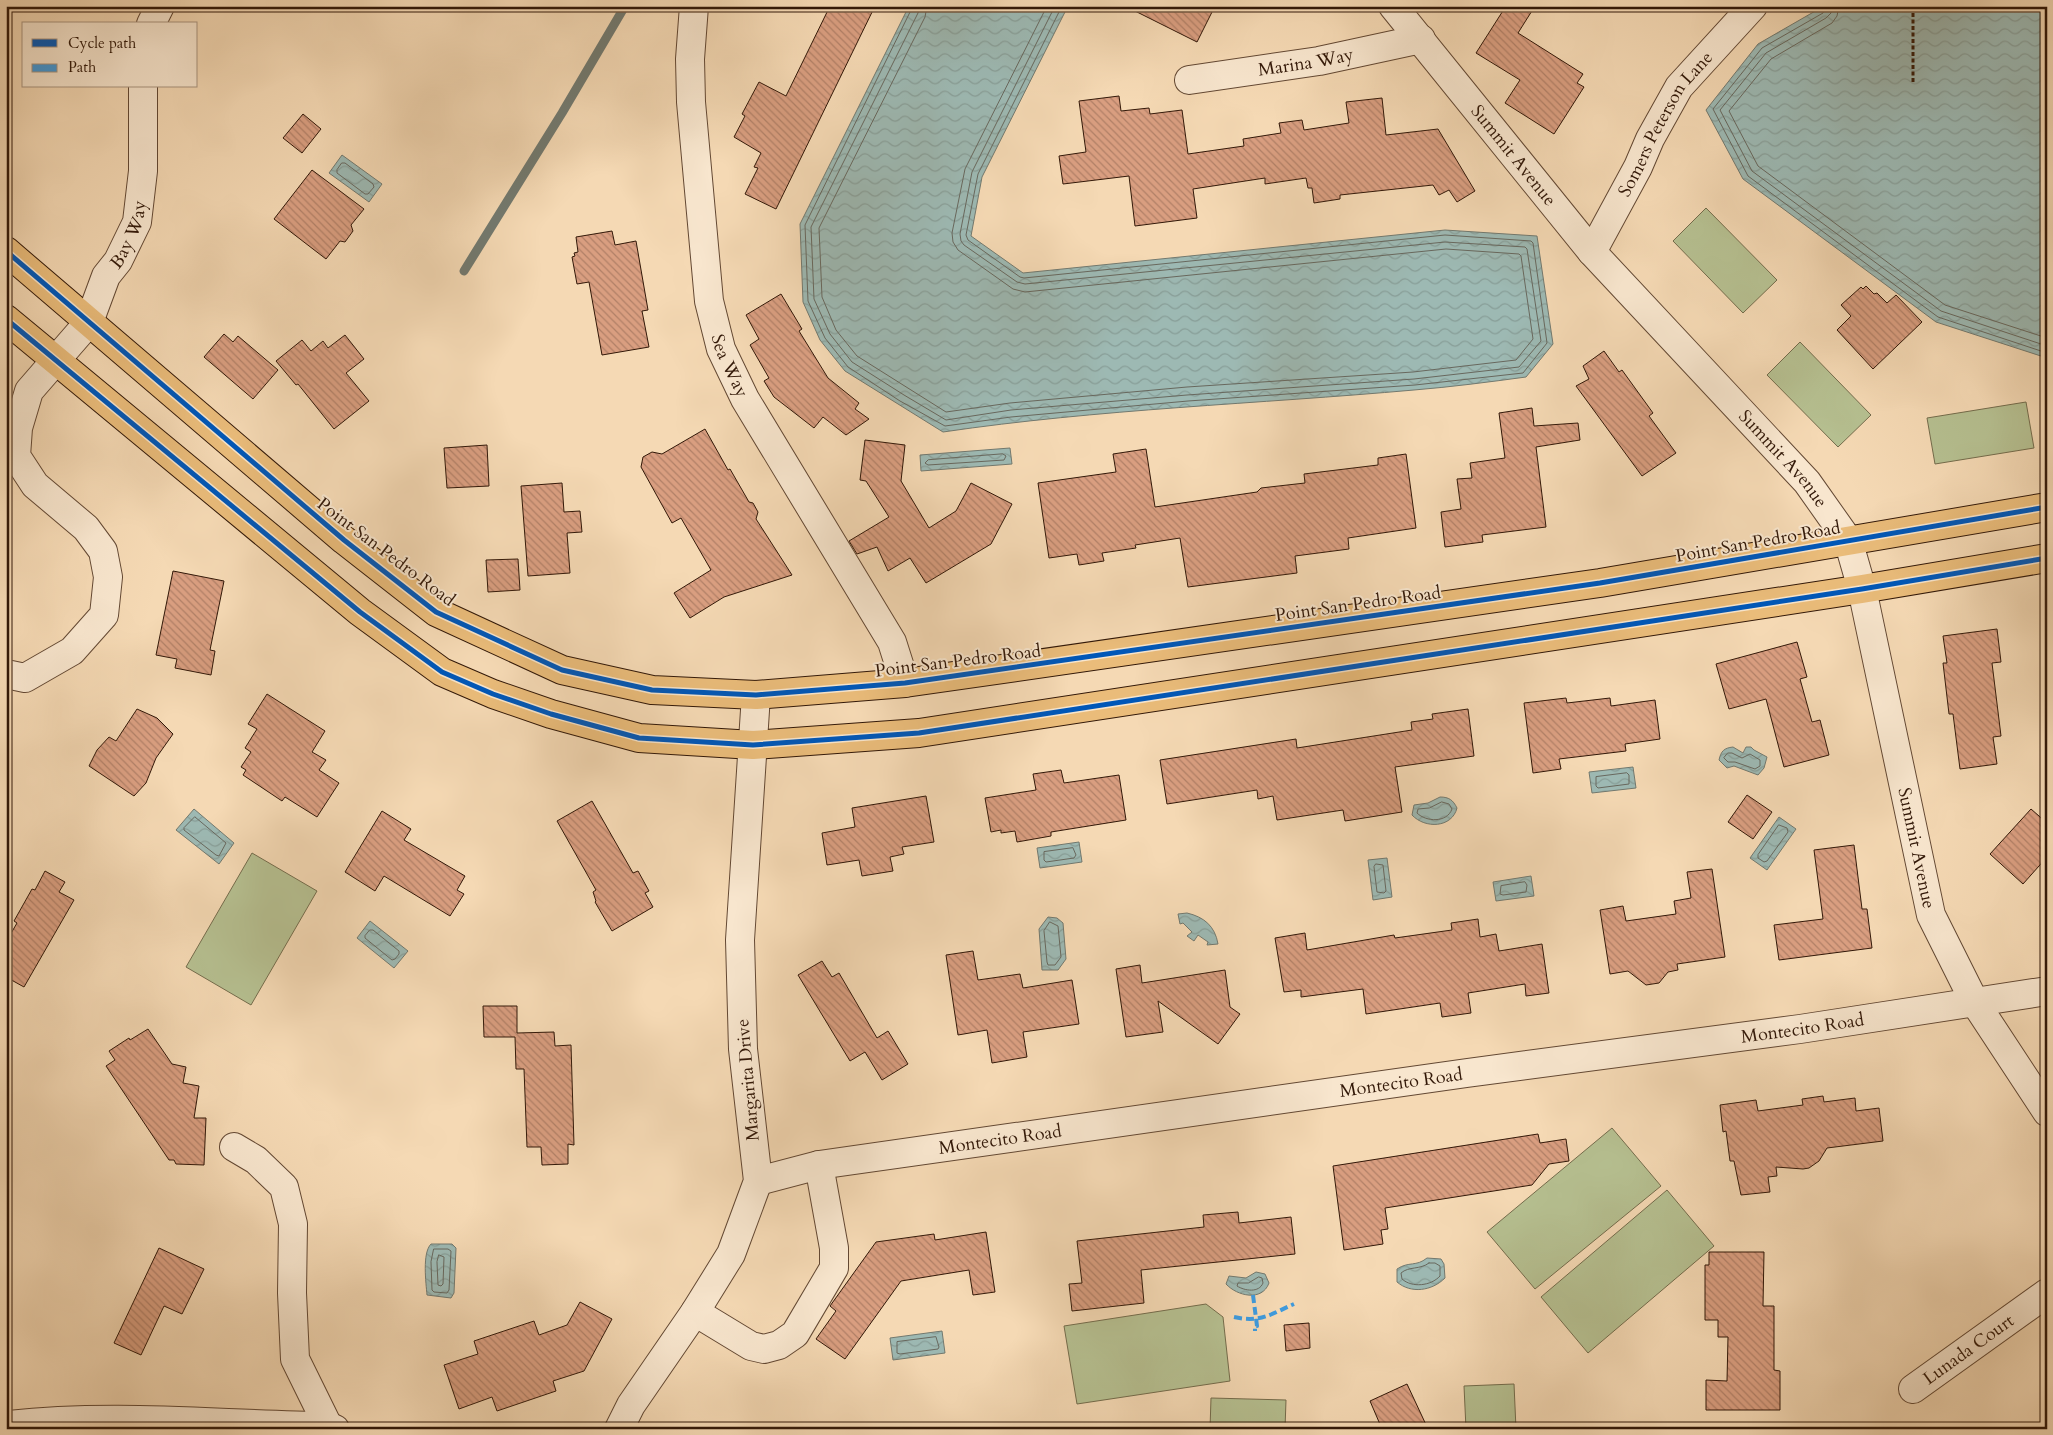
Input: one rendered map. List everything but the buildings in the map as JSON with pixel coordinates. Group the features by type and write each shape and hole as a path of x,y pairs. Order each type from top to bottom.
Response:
{"main road":[{"name":"Point San Pedro Road","path":"6,251 344,540 436,612 562,670 652,690 756,694 905,683 1600,583 2047,507"},
{"path":"6,319 360,612 442,672 493,694 551,714 639,738 753,745 919,733 1862,589 2047,558"}],"street":[{"path":"152,22 160,6"},
{"name":"Sea Way","path":"694,6 690,52 690,102 709,301 721,349 744,399 892,642 905,683"},
{"name":"Summit Avenue","path":"1393,6 1592,252 1807,482 1848,540 1862,589 1931,915 1974,1002 2047,1112"},
{"name":"Somers Peterson Lane","path":"1592,252 1638,167 1650,138 1679,88 1753,6"},
{"name":"Marina Way","path":"1189,80 1319,61 1420,39"},
{"name":"Bay Way","path":"6,674 25,678 72,651 104,615 108,578 103,551 86,528 35,485 16,456 18,428 29,391 88,322 106,276 118,261 137,222 143,171 143,88"},
{"name":"Margarita Drive","path":"619,1429 631,1405 695,1312 731,1254 758,1181 743,1049 740,940 756,694"},
{"name":"Montecito Road","path":"758,1181 819,1165 1467,1073 1800,1029 2047,991"},
{"path":"6,1428 53,1420 160,1420 332,1428 295,1359 292,1293 293,1224 284,1187 256,1160 234,1147"},
{"path":"695,1312 751,1346 764,1349 779,1345 795,1334 834,1268 834,1248 819,1165"},
{"name":"Lunada Court","path":"1913,1389 2047,1292"}],"path":[{"path":"1913,6 1913,82"}],"green space":[{"path":"1706,208 1777,280 1743,313 1673,241"},
{"path":"1800,342 1871,415 1838,447 1767,375"},
{"path":"2026,402 2034,448 1935,464 1927,418"},
{"path":"252,853 317,891 251,1005 186,967"},
{"path":"1612,1128 1661,1186 1535,1289 1487,1232"},
{"path":"1667,1190 1714,1246 1588,1353 1541,1297"},
{"path":"1206,1304 1223,1317 1230,1381 1077,1404 1064,1326"},
{"path":"1514,1384 1516,1429 1466,1429 1464,1386"},
{"path":"1211,1398 1286,1400 1285,1429 1210,1429"}],"water":[{"path":"909,6 1068,6 982,177 971,236 1023,273 1445,230 1537,236 1553,344 1526,377 1428,389 1060,418 943,432 845,371 820,340 803,302 800,224"},
{"path":"1824,6 2047,6 2047,358 1936,322 1743,179 1706,110 1758,44"},
{"path":"342,155 382,184 369,202 329,173"},
{"path":"1010,448 1012,464 921,471 920,455"},
{"path":"1733,747 1743,753 1746,747 1751,747 1767,757 1764,768 1758,775 1734,766 1727,768 1719,760 1723,750"},
{"path":"1633,767 1636,788 1592,793 1589,772"},
{"path":"1440,797 1450,799 1457,808 1450,820 1444,823 1431,824 1417,820 1412,815 1414,805 1428,803"},
{"path":"194,809 234,843 219,864 176,830"},
{"path":"1779,817 1796,829 1767,870 1750,858"},
{"path":"1079,842 1082,862 1040,868 1037,848"},
{"path":"1387,858 1392,897 1373,900 1368,860"},
{"path":"1531,876 1534,896 1496,901 1493,882"},
{"path":"1187,913 1199,917 1208,923 1217,938 1218,944 1207,945 1208,942 1198,935 1194,941 1187,936 1192,932 1183,923 1180,924 1178,914"},
{"path":"1048,917 1057,918 1063,923 1066,959 1058,970 1042,970 1039,929"},
{"path":"370,921 408,951 394,968 357,938"},
{"path":"431,1244 452,1244 456,1248 454,1293 451,1298 427,1295 425,1276 426,1254"},
{"path":"1427,1258 1441,1259 1444,1264 1445,1278 1434,1286 1421,1289 1409,1288 1397,1282 1397,1269"},
{"path":"1256,1272 1265,1274 1269,1283 1261,1293 1255,1295 1243,1294 1236,1292 1226,1284 1229,1276 1246,1278"},
{"path":"942,1331 945,1353 893,1360 890,1338"}],"waterway":[{"path":"464,271 562,113 625,6"}],"marked path":[{"path":"1253,1295 1257,1326 1255,1326 1255,1331"},
{"path":"1234,1317 1243,1319 1259,1318 1294,1304"}],"cycle path":[{"path":"6,251 344,540 436,612 562,670 652,690 756,695 905,683 1600,583 2047,507"},
{"path":"6,319 360,612 442,672 493,694 551,714 639,738 753,745 919,733 1862,589 2047,558"}]}
